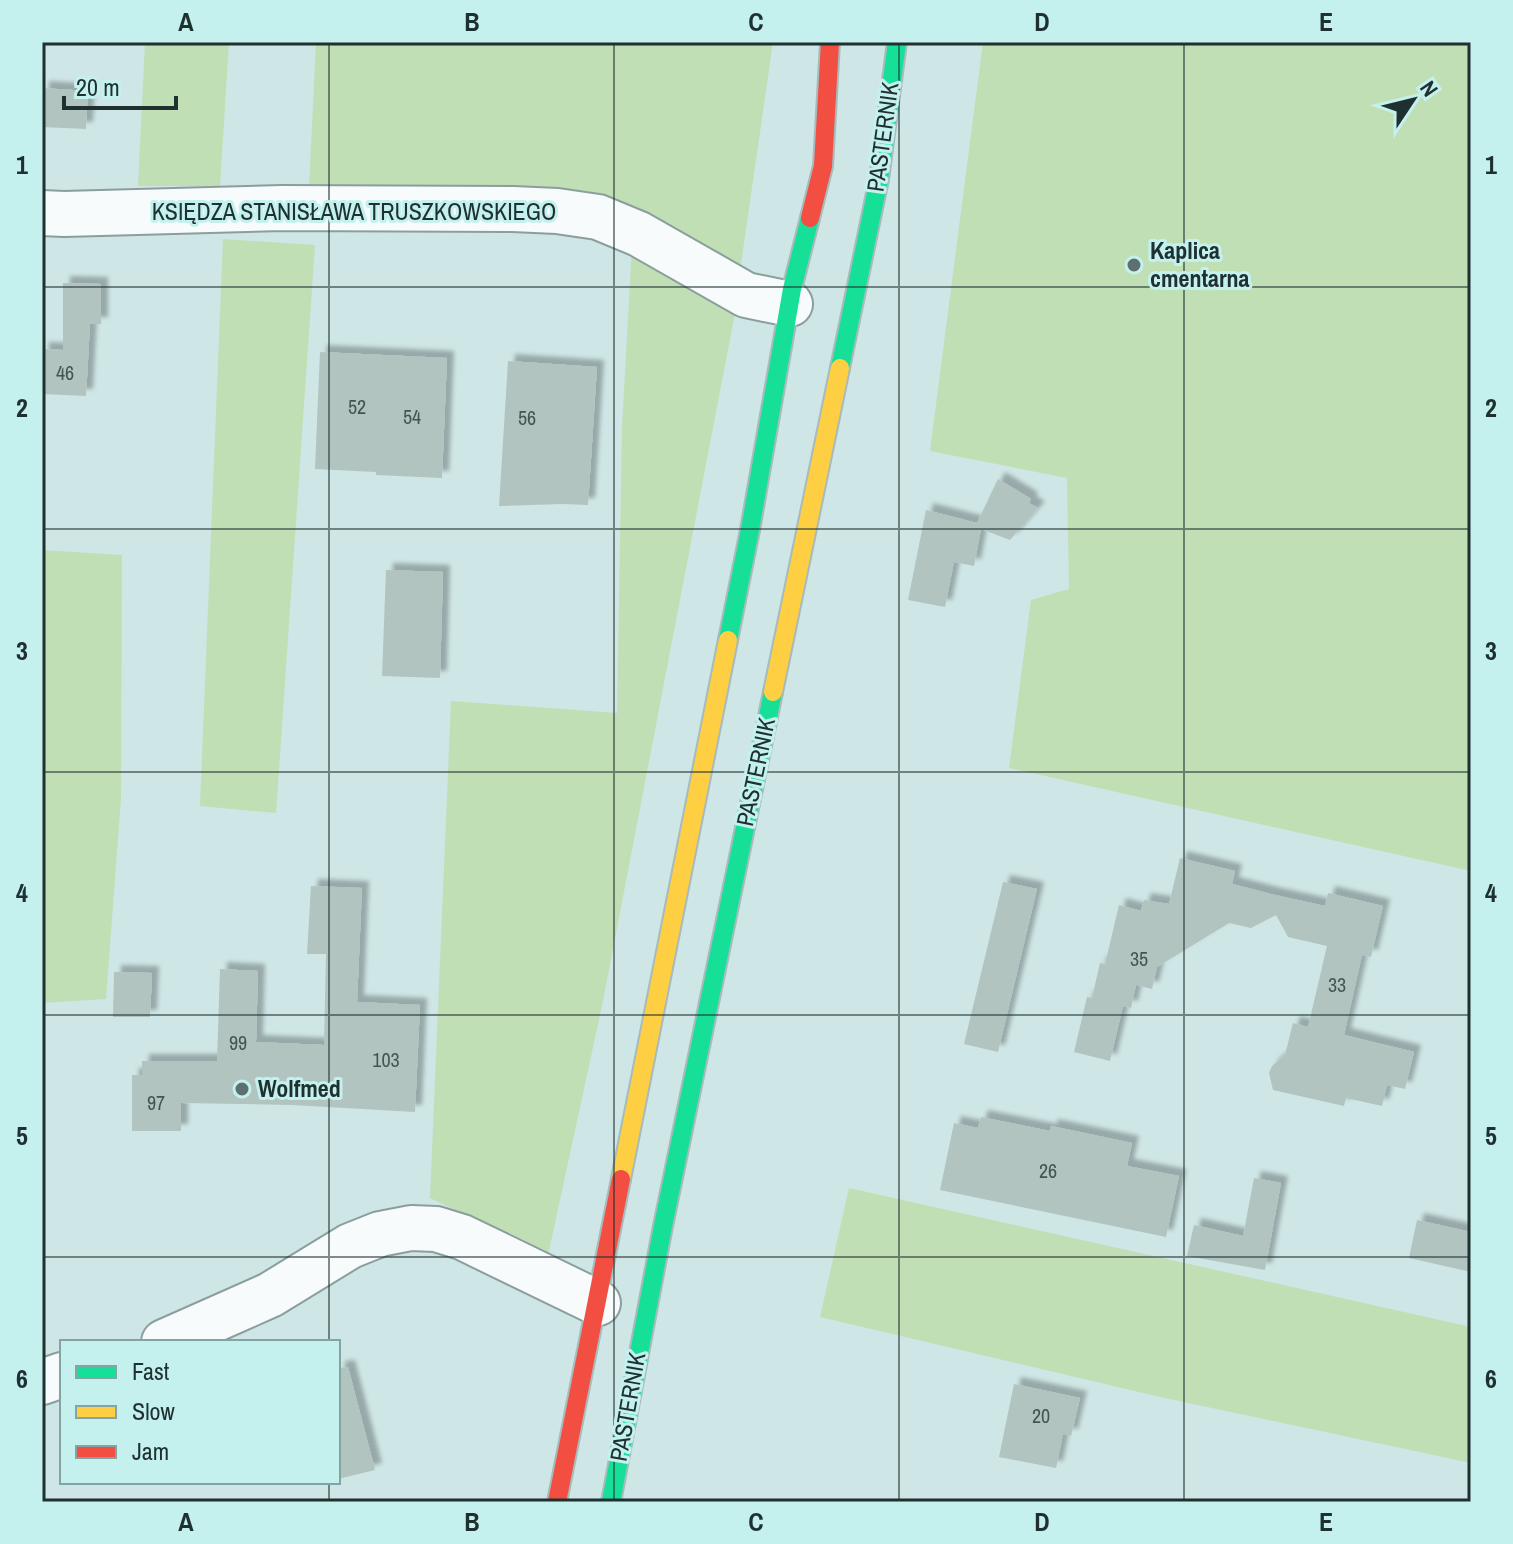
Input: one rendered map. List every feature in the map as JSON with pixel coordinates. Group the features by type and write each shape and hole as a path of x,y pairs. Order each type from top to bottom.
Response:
{"main road":[{"name":"PASTERNIK","path":"557,1502 750,530 792,289 823,166 830,42"},
{"name":"PASTERNIK","path":"611,1502 663,1226 876,193 897,42"}],"street":[{"name":"KSIĘDZA STANISŁAWA TRUSZKOWSKIEGO","path":"42,213 282,208 557,211 598,217 639,234 746,295 790,304"},
{"path":"169,1340 270,1295 350,1246 380,1234 411,1228 436,1229 462,1237 598,1303"}],"green space":[{"path":"145,42 229,42 220,186 138,186"},
{"path":"316,42 773,42 740,271 630,213 309,188"},
{"path":"983,42 1471,42 1471,871 1009,768 1031,600 1069,589 1067,478 930,451"},
{"path":"223,239 315,245 276,813 200,806"},
{"path":"632,246 736,308 603,1001 547,1260 497,1230 430,1198 451,701 617,713 622,427"},
{"path":"42,550 122,555 121,798 106,999 42,1003"},
{"path":"849,1188 1471,1327 1471,1463 1160,1397 820,1317"}],"building":[{"path":"42,88 88,91 86,129 42,127"},
{"path":"63,283 101,284 101,324 90,324 86,396 42,394 42,349 63,350"},
{"path":"320,352 447,358 442,478 315,469"},
{"path":"508,361 597,367 588,505 499,506"},
{"path":"998,479 1031,499 1029,503 1038,508 1010,540 981,529 974,566 954,562 945,607 908,600 926,510 977,523"},
{"path":"386,570 443,572 440,678 382,676"},
{"path":"1180,858 1235,871 1232,884 1275,895 1325,906 1328,893 1383,906 1371,957 1362,955 1344,1035 1414,1052 1405,1089 1387,1085 1382,1106 1346,1098 1344,1106 1273,1090 1269,1073 1272,1066 1285,1055 1293,1023 1308,1027 1327,946 1288,937 1276,915 1251,928 1229,923 1157,967 1152,989 1136,985 1131,1008 1123,1006 1110,1061 1074,1052 1087,997 1092,998 1100,963 1105,964 1119,905 1141,911 1144,900 1169,904"},
{"path":"1003,882 1037,889 998,1052 964,1044"},
{"path":"311,886 362,888 357,1002 420,1005 415,1112 181,1103 181,1131 132,1131 132,1075 142,1075 142,1061 217,1061 220,969 258,971 256,1042 324,1045 326,954 307,954"},
{"path":"114,972 152,973 150,1017 113,1017"},
{"path":"981,1117 1050,1131 1051,1126 1132,1143 1127,1166 1179,1176 1166,1237 940,1190 954,1123 978,1128"},
{"path":"1254,1178 1281,1183 1265,1270 1187,1256 1194,1225 1243,1236"},
{"path":"1417,1220 1471,1232 1471,1272 1409,1258"},
{"path":"348,1367 375,1470 340,1479 340,1368"},
{"path":"1014,1384 1080,1398 1071,1436 1063,1434 1056,1468 999,1457"}],"traffic: fast":[{"path":"840,368 879,179 897,42"},
{"path":"728,640 792,289 810,218"},
{"path":"611,1502 663,1226 773,692"}],"traffic: slow":[{"path":"773,692 840,368"},
{"path":"621,1179 728,640"}],"traffic: jam":[{"path":"810,218 823,166 830,42"},
{"path":"557,1502 621,1179"}],"place":[{"name":"Kaplica cmentarna","path":"1134,265"},
{"name":"Wolfmed","path":"242,1089"}]}
